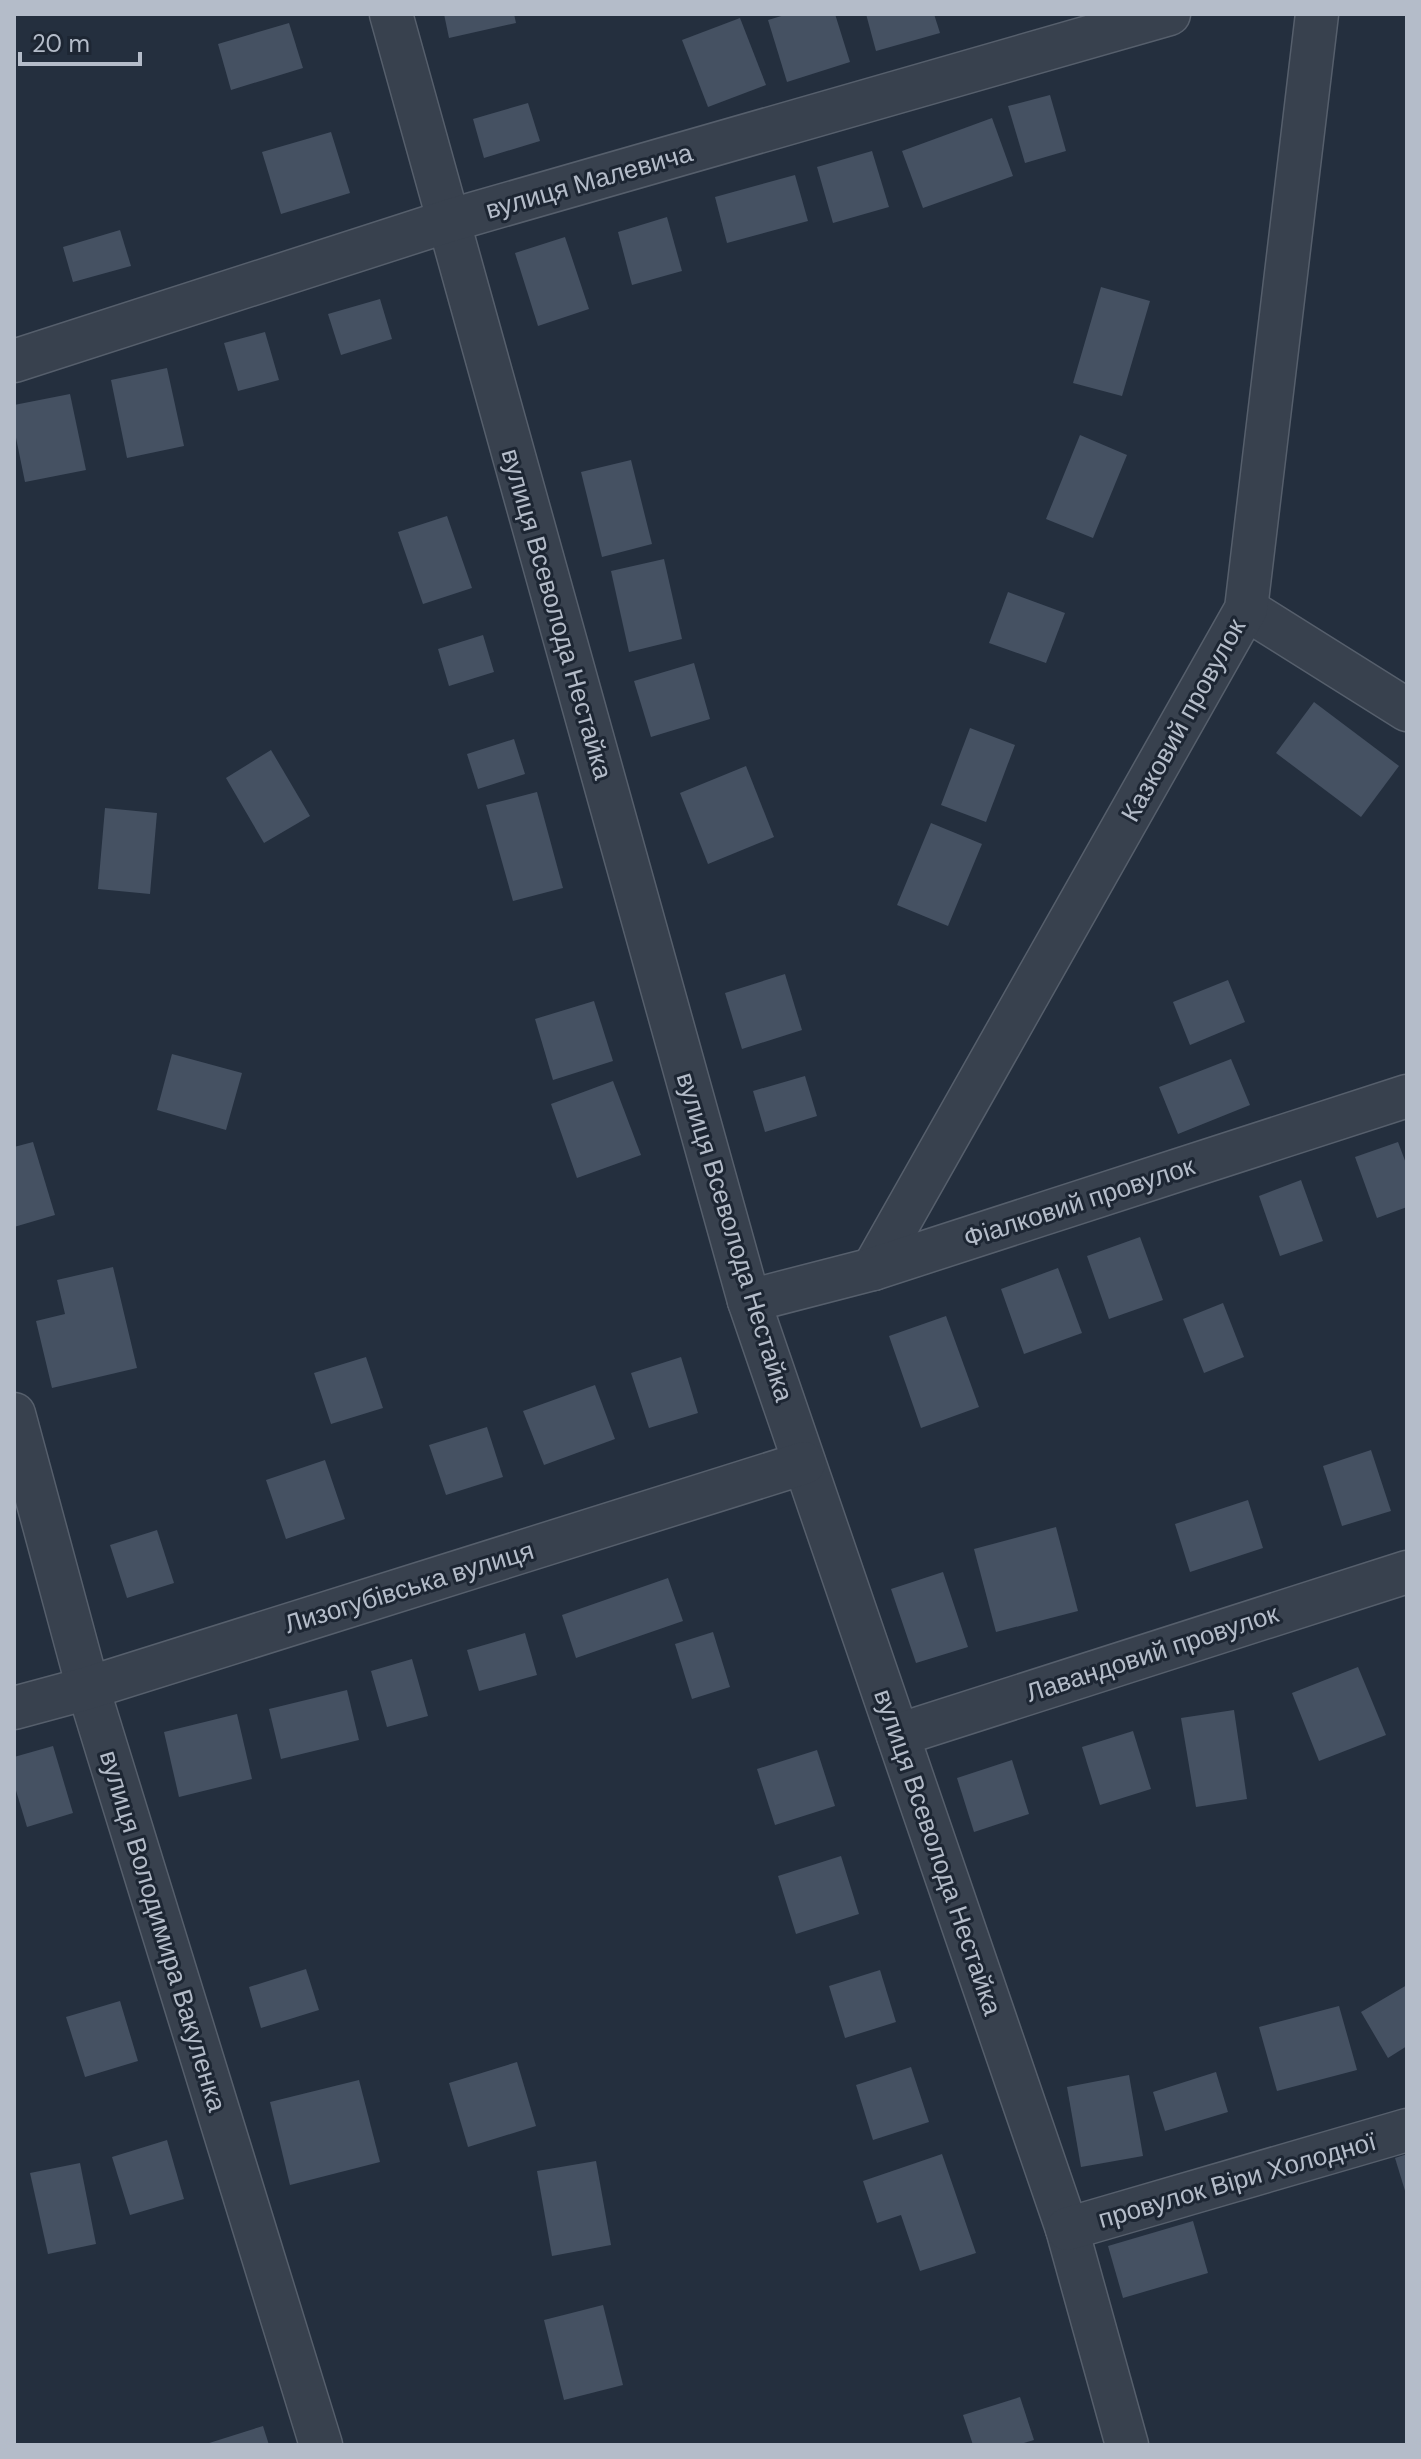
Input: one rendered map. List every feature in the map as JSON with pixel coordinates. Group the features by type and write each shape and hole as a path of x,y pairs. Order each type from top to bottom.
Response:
{"street":[{"name":"вулиця Всеволода Нестайка","path":"391,14 749,1301 1067,2229 1127,2445"},
{"name":"вулиця Малевича","path":"14,361 448,221 1169,14"},
{"name":"Казковий провулок","path":"873,1269 1246,609 1317,14"},
{"path":"1246,609 1407,710"},
{"name":"Фіалковий провулок","path":"749,1301 873,1269 1407,1096"},
{"name":"вулиця Володимира Вакуленка","path":"14,1414 88,1688 321,2445"},
{"name":"Лизогубівська вулиця","path":"14,1708 88,1688 804,1463"},
{"name":"Лавандовий провулок","path":"898,1735 1407,1572"},
{"name":"провулок Віри Холодної","path":"1067,2229 1407,2130"}],"building":[{"path":"444,14 514,14 516,23 449,38"},
{"path":"788,14 835,14 850,62 787,82 768,20"},
{"path":"866,14 934,14 940,33 876,51"},
{"path":"740,18 766,85 708,107 682,40"},
{"path":"289,23 303,68 231,90 218,44"},
{"path":"1050,95 1066,151 1025,163 1008,106"},
{"path":"528,103 540,141 484,158 473,119"},
{"path":"992,118 1013,176 923,208 902,151"},
{"path":"331,132 350,193 281,214 262,152"},
{"path":"872,151 889,207 833,223 817,167"},
{"path":"795,175 808,221 727,243 715,197"},
{"path":"667,217 682,271 632,285 618,232"},
{"path":"120,230 131,266 73,282 63,247"},
{"path":"565,237 589,309 538,326 515,253"},
{"path":"1101,287 1150,301 1122,396 1073,383"},
{"path":"380,299 392,339 341,355 328,314"},
{"path":"265,332 279,380 238,391 224,343"},
{"path":"167,368 184,446 127,458 111,380"},
{"path":"70,394 86,470 25,482 14,428 14,405"},
{"path":"1080,435 1127,455 1093,538 1046,519"},
{"path":"631,460 652,544 602,557 581,472"},
{"path":"447,516 472,588 423,604 398,532"},
{"path":"664,559 682,639 629,652 611,571"},
{"path":"1008,592 1065,613 1046,663 989,643"},
{"path":"483,635 494,672 449,686 438,649"},
{"path":"694,663 710,719 651,737 634,681"},
{"path":"1314,702 1399,766 1361,817 1276,753"},
{"path":"970,728 1015,745 986,822 941,805"},
{"path":"514,739 525,774 478,789 467,754"},
{"path":"271,750 310,816 264,843 226,778"},
{"path":"746,766 774,837 708,864 680,793"},
{"path":"537,792 563,888 513,901 486,805"},
{"path":"105,808 157,813 150,894 98,889"},
{"path":"931,823 982,844 948,926 897,905"},
{"path":"785,974 802,1030 742,1049 725,993"},
{"path":"1228,980 1245,1022 1190,1045 1173,1002"},
{"path":"594,1001 613,1061 553,1080 535,1019"},
{"path":"172,1054 242,1073 226,1130 157,1110"},
{"path":"1231,1059 1250,1105 1178,1134 1159,1087"},
{"path":"805,1076 817,1116 765,1132 753,1091"},
{"path":"613,1081 641,1155 577,1178 551,1104"},
{"path":"33,1142 55,1215 14,1227 14,1147"},
{"path":"1398,1142 1407,1166 1407,1207 1377,1218 1355,1157"},
{"path":"1301,1180 1323,1241 1280,1256 1259,1196"},
{"path":"1140,1237 1163,1300 1109,1319 1087,1256"},
{"path":"113,1267 137,1368 52,1388 36,1321 65,1314 57,1280"},
{"path":"1058,1268 1082,1333 1024,1354 1001,1289"},
{"path":"1223,1303 1244,1357 1204,1373 1183,1319"},
{"path":"946,1316 979,1407 921,1428 889,1336"},
{"path":"366,1357 383,1408 331,1424 314,1373"},
{"path":"681,1357 698,1413 649,1428 631,1373"},
{"path":"595,1385 615,1439 544,1465 523,1411"},
{"path":"487,1427 503,1477 446,1495 429,1445"},
{"path":"1371,1450 1391,1511 1342,1526 1323,1466"},
{"path":"325,1460 345,1519 286,1539 266,1480"},
{"path":"1248,1500 1263,1548 1190,1572 1175,1524"},
{"path":"1056,1527 1078,1611 996,1632 974,1549"},
{"path":"157,1530 174,1583 127,1598 110,1545"},
{"path":"943,1572 968,1647 916,1663 891,1589"},
{"path":"668,1578 683,1621 576,1658 562,1615"},
{"path":"713,1632 730,1687 692,1699 675,1644"},
{"path":"525,1633 537,1675 479,1691 467,1650"},
{"path":"412,1659 428,1716 387,1727 371,1671"},
{"path":"1358,1667 1386,1735 1319,1761 1292,1693"},
{"path":"347,1690 359,1740 281,1759 269,1709"},
{"path":"1234,1710 1247,1799 1196,1807 1181,1718"},
{"path":"237,1714 252,1779 179,1797 164,1732"},
{"path":"1133,1731 1151,1789 1100,1805 1082,1747"},
{"path":"53,1746 73,1813 27,1827 14,1784 14,1757"},
{"path":"817,1750 835,1806 775,1825 757,1769"},
{"path":"1012,1760 1029,1814 974,1832 957,1778"},
{"path":"841,1856 859,1914 796,1934 778,1876"},
{"path":"306,1969 319,2010 261,2028 249,1987"},
{"path":"880,1970 896,2022 845,2038 829,1986"},
{"path":"1407,1985 1407,2046 1388,2058 1361,2012"},
{"path":"120,2001 138,2061 85,2077 66,2017"},
{"path":"1339,2006 1357,2070 1277,2091 1259,2027"},
{"path":"517,2062 536,2126 468,2147 449,2083"},
{"path":"911,2067 929,2122 873,2140 856,2085"},
{"path":"1216,2072 1228,2112 1165,2131 1153,2092"},
{"path":"1129,2075 1143,2156 1081,2167 1067,2087"},
{"path":"359,2080 380,2162 290,2185 270,2102"},
{"path":"167,2140 184,2199 130,2215 112,2157"},
{"path":"942,2154 976,2253 920,2271 901,2215 877,2223 863,2181"},
{"path":"1407,2154 1407,2194 1406,2194 1395,2158"},
{"path":"596,2161 611,2245 552,2256 537,2171"},
{"path":"80,2163 96,2244 48,2254 30,2173"},
{"path":"1193,2221 1208,2273 1123,2298 1108,2246"},
{"path":"603,2305 623,2385 564,2400 544,2320"},
{"path":"1020,2397 1034,2440 1017,2445 973,2445 963,2415"},
{"path":"263,2426 269,2445 206,2445 206,2444"}]}
